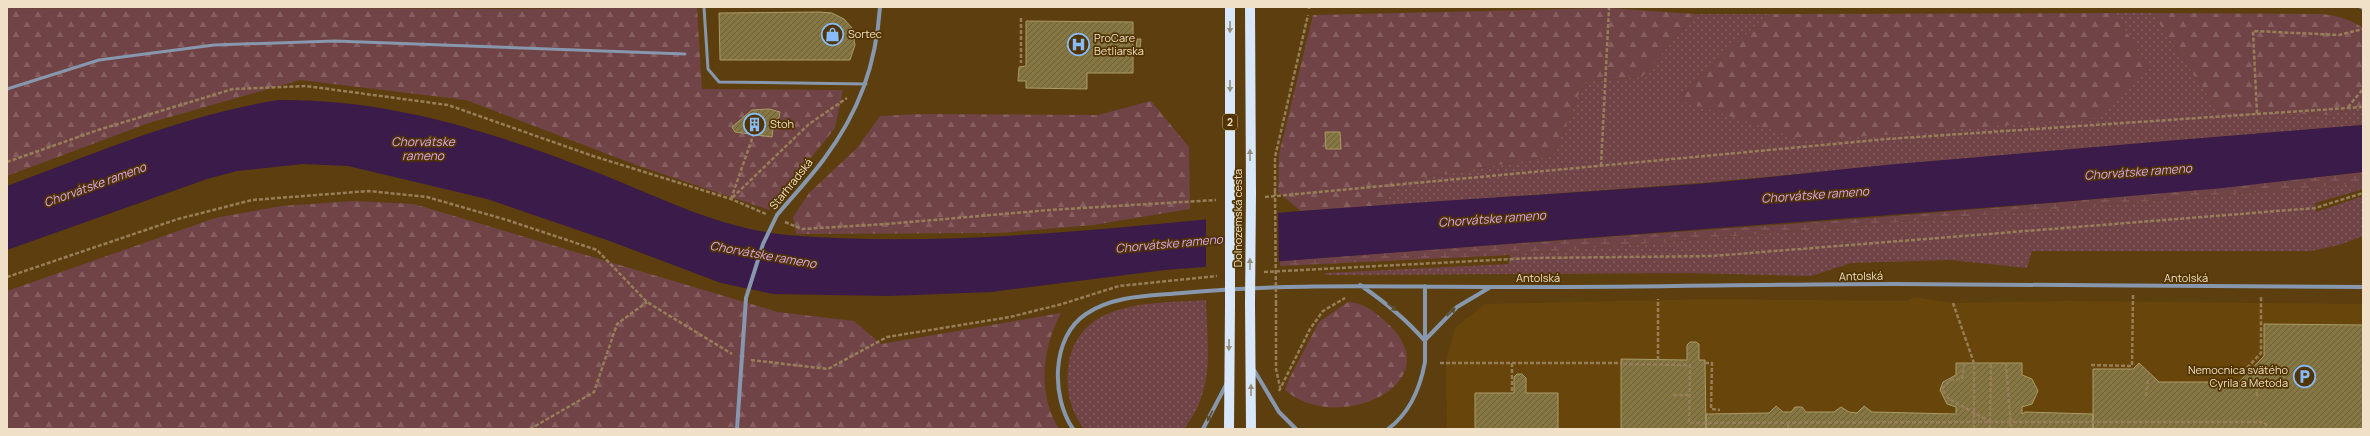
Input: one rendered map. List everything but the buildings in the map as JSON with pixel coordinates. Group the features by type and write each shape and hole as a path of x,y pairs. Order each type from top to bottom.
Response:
{"main road":[{"name":"Dolnozemská cesta","path":"1229,429 1230,7"},
{"name":"Dolnozemská cesta","path":"1250,7 1255,196 1250,303 1251,429"}],"street":[{"name":"Starhradská","path":"738,429 740,359 746,298 763,244 776,216 825,158 854,112 867,84 878,31 880,7"},
{"name":"Antolská","path":"1073,429 1060,405 1058,374 1062,350 1070,332 1088,313 1109,303 1140,297 1239,288 1360,285 1490,287 1895,284 2363,287"},
{"path":"1360,285 1393,307 1411,323 1424,340"},
{"path":"1388,429 1402,417 1417,392 1425,362 1425,286"},
{"path":"1424,340 1457,307 1490,287"},
{"path":"1251,365 1279,412 1296,429"},
{"path":"1203,429 1228,379"}],"lane":[{"path":"704,7 708,70 719,82 867,84"},
{"path":"7,89 99,60 214,45 335,41 685,54"}],"path":[{"path":"1601,166 1609,8"},
{"path":"1308,15 1275,157 1276,369 1280,387 1310,329 1323,311 1344,298 1360,296 1361,268"},
{"path":"1021,18 1021,63"},
{"path":"2257,114 2253,31 2339,35 2363,28"},
{"path":"7,162 98,130 233,89 306,86 448,105 593,156 731,199 776,216"},
{"path":"2347,108 2363,90"},
{"path":"731,199 809,124 847,97"},
{"path":"1255,196 1601,166 1887,139 2363,107"},
{"path":"731,199 754,133"},
{"path":"7,277 178,219 252,200 369,191 427,197 507,220 596,250 647,302 740,359 828,368 887,337 1010,317 1062,304 1119,286 1223,275"},
{"path":"1261,272 1532,258 1712,256 2315,208 2363,194"},
{"path":"781,220 802,229 887,224 1049,210 1220,200"},
{"path":"2091,364 2132,366 2133,295"},
{"path":"2243,372 2261,353 2261,295"},
{"path":"1658,299 1658,360"},
{"path":"530,429 594,392 617,324 647,302"},
{"path":"1953,303 1974,363 1974,429"},
{"path":"1440,362 1690,364 1689,423 2264,422 2269,429"},
{"path":"1512,363 1512,393"},
{"path":"1705,363 1712,363 1711,409 1720,410"},
{"path":"1964,363 1962,379 1950,380 1942,389 1949,400 1990,422"},
{"path":"1990,429 1991,363"},
{"path":"2006,363 2011,429"},
{"path":"2257,367 2257,396"},
{"path":"2146,396 2148,380"},
{"path":"1672,395 1689,395"},
{"path":"1788,424 1788,429"}],"shaded area":[{"path":"1914,297 1953,303 2070,301 2363,304 2363,429 1447,429 1446,362 1455,328 1485,304 1708,299 1907,301"}],"green space":[{"path":"7,7 188,7 7,9"},
{"path":"188,7 514,9 697,7 702,89 843,90 835,128 769,210 636,165 466,100 300,80 149,123 7,176 7,9"},
{"path":"1609,8 1696,14 1642,77 1584,82 1553,156 1397,182 1383,206 1301,211 1278,192 1279,154 1313,15"},
{"path":"2115,13 2152,13 2218,111 2327,115 2363,106 2363,125 2049,151 1700,183 1383,206 1397,182 1553,156 1584,82 1642,77 1696,14 1768,14 1677,99 2149,69"},
{"path":"2115,13 2149,69 2096,118 1805,141 1677,99 1768,14"},
{"path":"2152,13 2320,14 2337,16 2348,20 2363,28 2363,106 2327,115 2218,111"},
{"path":"1151,101 1189,147 1190,209 1093,225 999,233 796,234 793,217 809,193 857,148 880,116 921,114 1098,115"},
{"path":"2363,172 2363,189 2357,191 2353,184 1510,255 1280,266 1280,261 1957,211"},
{"path":"2353,184 2357,191 2315,203 2316,212 2363,196 2363,236 2339,245 2311,251 2032,251 2027,268 1950,260 1851,263 1811,276 1688,273 1325,275 1325,273 1509,264 1510,255"},
{"path":"353,201 414,204 778,312 854,321 881,344 1061,313 1050,341 1046,356 1045,371 1047,401 1059,429 7,429 7,291 215,218 281,206"},
{"path":"1206,300 1208,351 1205,383 1201,399 1194,414 1184,429 1084,429 1075,415 1068,393 1068,369 1074,346 1085,329 1101,317 1120,309 1163,302"},
{"path":"1348,302 1353,302 1368,308 1385,321 1403,344 1407,364 1398,382 1381,396 1358,405 1333,407 1307,403 1285,390 1289,379 1319,322"}],"water":[{"name":"Chorvátske rameno","path":"278,100 321,101 364,106 446,122 526,146 606,176 672,204 740,227 787,235 855,239 990,237 1125,227 1260,214 1697,184 1908,163 2363,125 2363,172 2223,188 2060,202 1165,270 991,292 889,296 773,294 721,283 607,240 487,199 348,166 303,164 237,171 207,179 7,250 7,186 107,148 174,125 208,115"}],"pier":[{"path":"1278,210 1279,263 1206,269 1206,216"}],"place":[{"name":"Sortec","path":"832,34"},
{"name":"ProCare Betliarska","path":"1079,44"},
{"name":"Stoh","path":"755,124"},
{"name":"Nemocnica svätého Cyrila a Metoda","path":"2304,376"}]}
